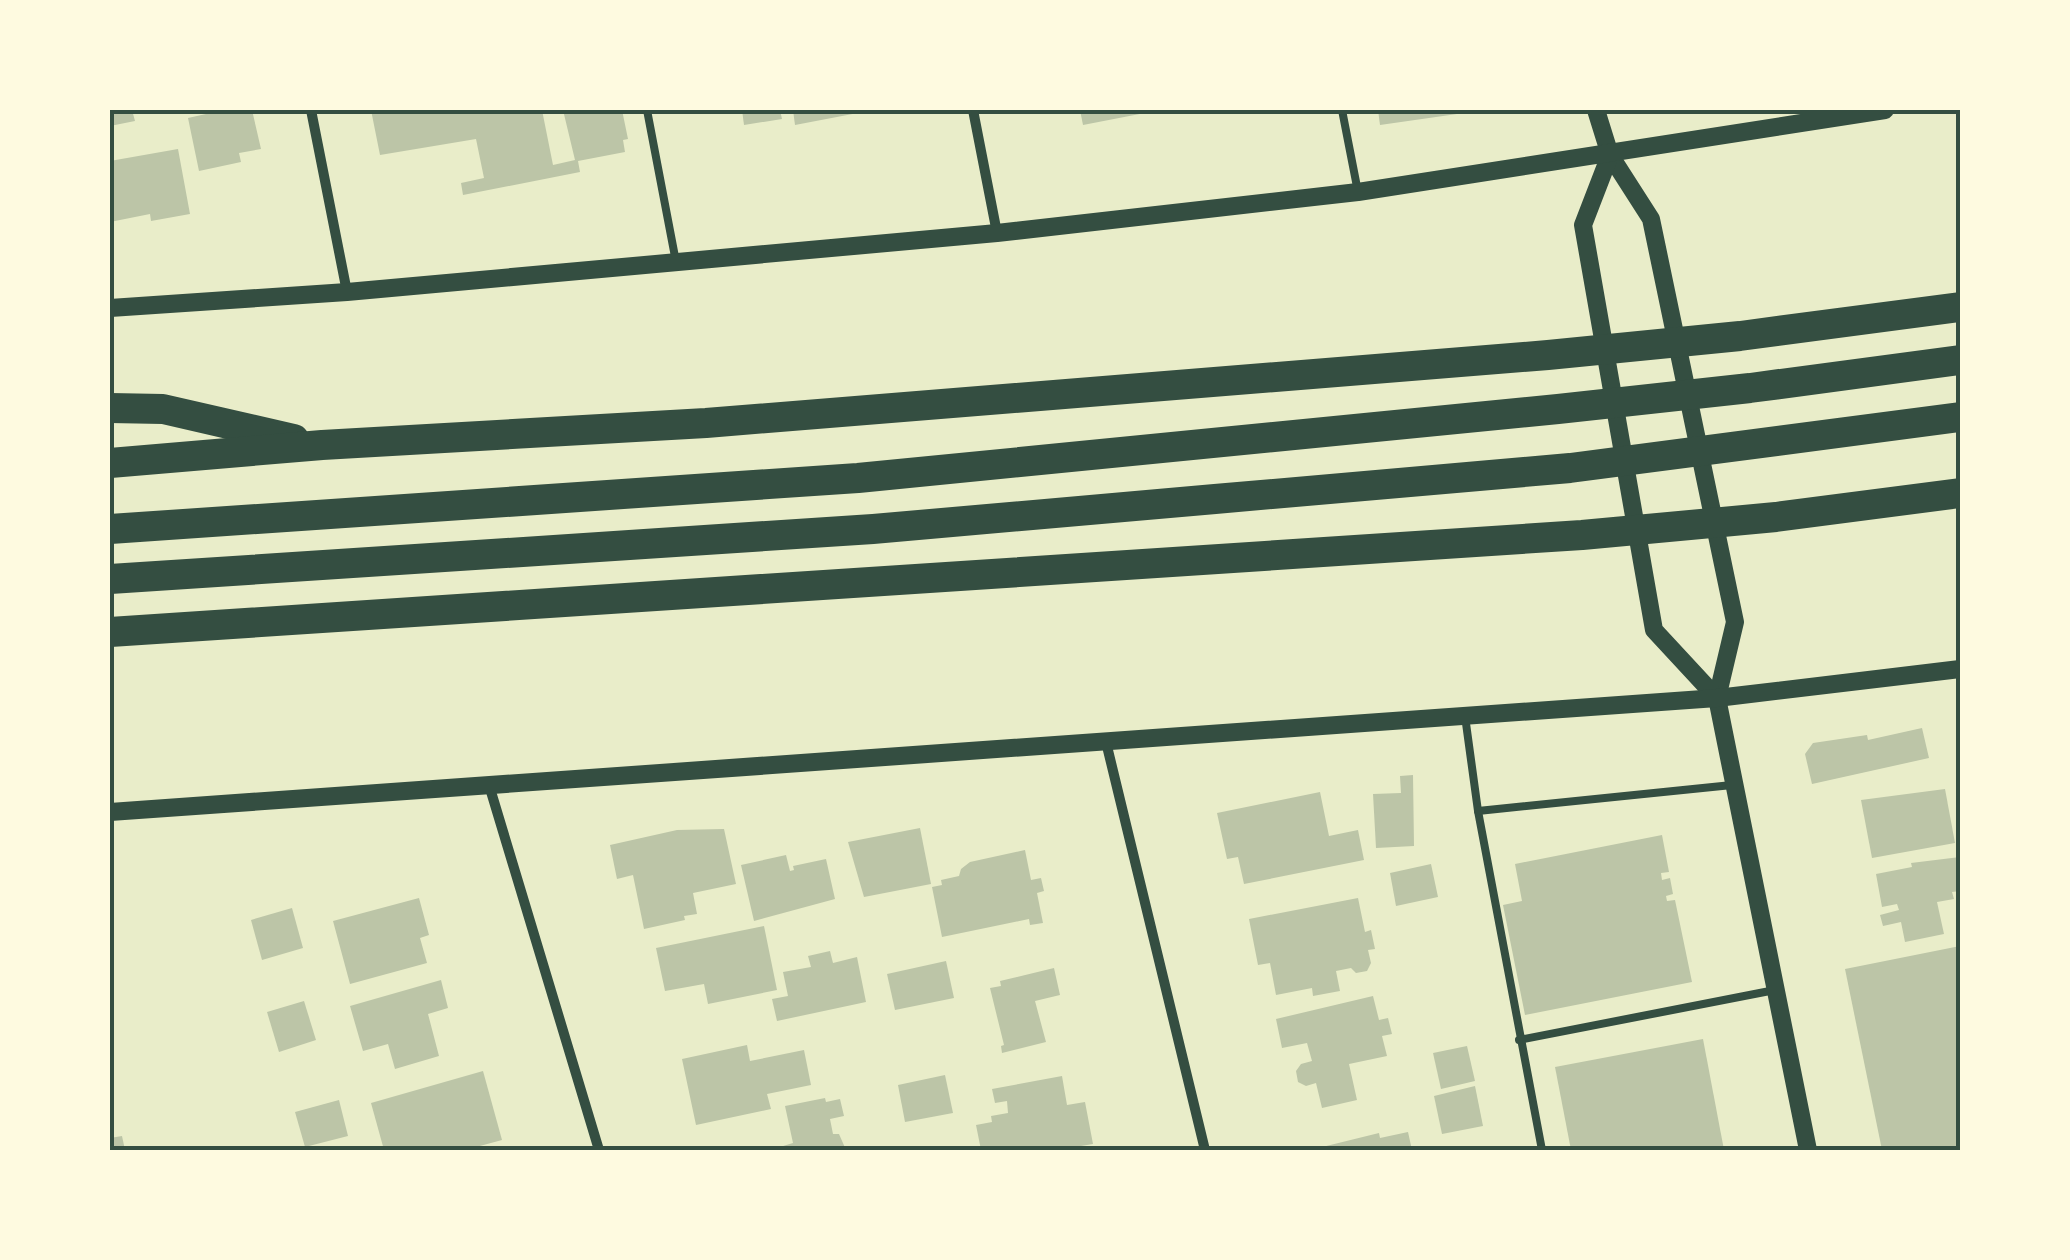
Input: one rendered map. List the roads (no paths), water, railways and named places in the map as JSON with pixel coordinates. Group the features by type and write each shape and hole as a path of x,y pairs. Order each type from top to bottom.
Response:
{"highway":[{"path":"110,463 322,445 706,423 1548,356 1960,307"},
{"path":"110,529 858,478 1558,409 1960,360"},
{"path":"110,408 163,409 322,445"},
{"path":"110,579 873,529 1570,468 1960,417"},
{"path":"110,632 1582,535 1952,496"}],"street":[{"path":"311,110 347,292"},
{"path":"973,110 997,233"},
{"path":"1596,110 1610,155 1651,219 1735,622 1717,698 1808,1150"},
{"path":"110,308 347,292 997,233 1358,192 1610,155 1813,116 1885,110"},
{"path":"1610,155 1582,225 1654,630 1717,698"},
{"path":"110,812 1717,698 1960,669"},
{"path":"1106,742 1205,1150"},
{"path":"490,785 599,1150"}],"lane":[{"path":"647,110 676,262"},
{"path":"1342,110 1358,192"},
{"path":"1464,714 1478,811 1542,1150"},
{"path":"1478,811 1734,785"},
{"path":"1519,1040 1776,990"}]}
